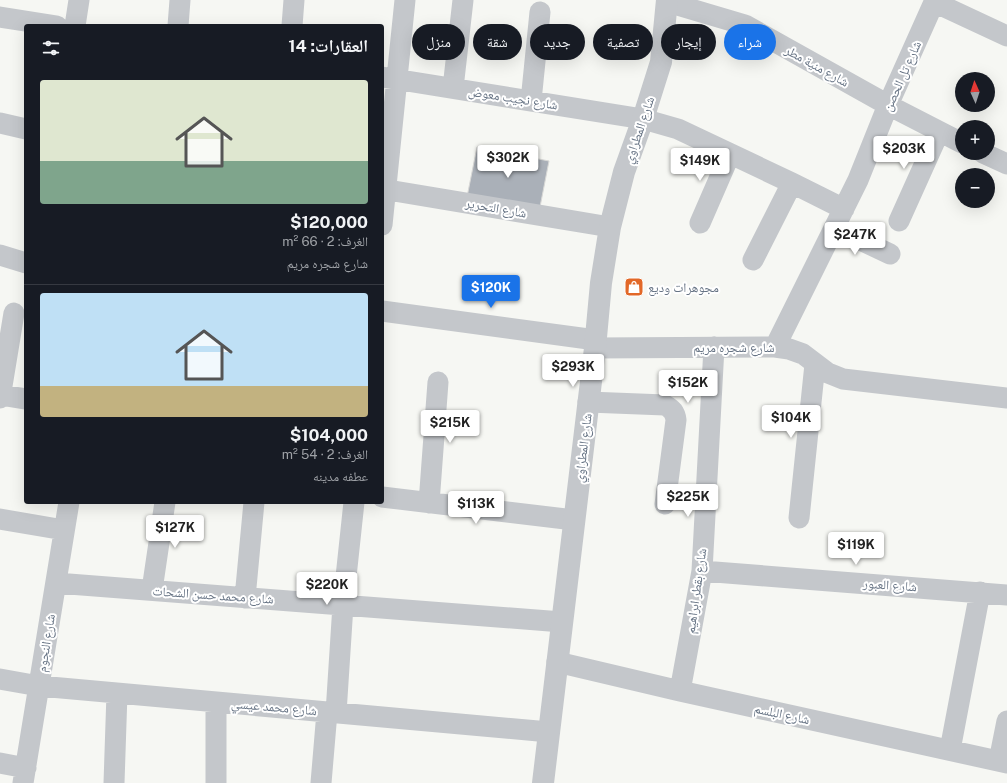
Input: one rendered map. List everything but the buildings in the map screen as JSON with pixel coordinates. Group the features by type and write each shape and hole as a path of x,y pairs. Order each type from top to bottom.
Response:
{"street":[{"path":"75,24 79,0"},
{"path":"178,24 180,0"},
{"path":"292,24 294,0"},
{"path":"384,189 389,79 405,0"},
{"path":"453,88 463,0"},
{"name":"شارع منية مطر","path":"667,1 745,25 888,105 955,140"},
{"name":"شارع المطراوي","path":"543,783 596,344 601,283 610,227 624,172 661,62 667,1"},
{"path":"935,1 1007,36"},
{"name":"شارع تل الحصن","path":"775,347 858,180 888,105 935,1"},
{"path":"531,101 540,12"},
{"path":"0,16 46,24"},
{"name":"شارع نجيب معوض","path":"389,79 643,119 678,129 844,209"},
{"path":"0,123 24,129"},
{"path":"899,221 939,132"},
{"path":"700,223 730,154"},
{"path":"995,158 1007,164"},
{"path":"753,260 792,183"},
{"name":"شارع التحرير","path":"384,189 610,227"},
{"path":"835,228 890,254"},
{"path":"0,255 24,262"},
{"name":"شارع شجره مريم","path":"384,311 596,344 775,347 789,349 803,354 828,373 843,379 1007,398"},
{"path":"0,398 13,313"},
{"name":"شارع بقطر ابراهيم","path":"680,691 702,571 714,347"},
{"path":"799,518 815,364"},
{"path":"429,503 438,382"},
{"path":"0,395 24,399"},
{"path":"588,402 665,405 671,408 675,414 676,420 665,504"},
{"path":"384,497 574,520"},
{"name":"شارع النجوم","path":"24,776 69,504"},
{"path":"152,590 165,504"},
{"path":"245,598 254,504"},
{"path":"321,783 332,712 354,504"},
{"path":"0,519 64,530"},
{"name":"شارع العبور","path":"702,571 1007,595"},
{"name":"شارع محمد حسن الشحات","path":"56,583 562,622"},
{"path":"950,750 980,592"},
{"name":"شارع البلسم","path":"557,662 680,691 1003,762"},
{"name":"شارع محمد عيسي","path":"0,679 39,686 549,732"},
{"path":"114,783 117,693"},
{"path":"216,702 216,783"},
{"path":"1003,762 1007,721"},
{"path":"0,763 24,776"}],"place":[{"name":"مجوهرات وديع","path":"634,287"}]}
